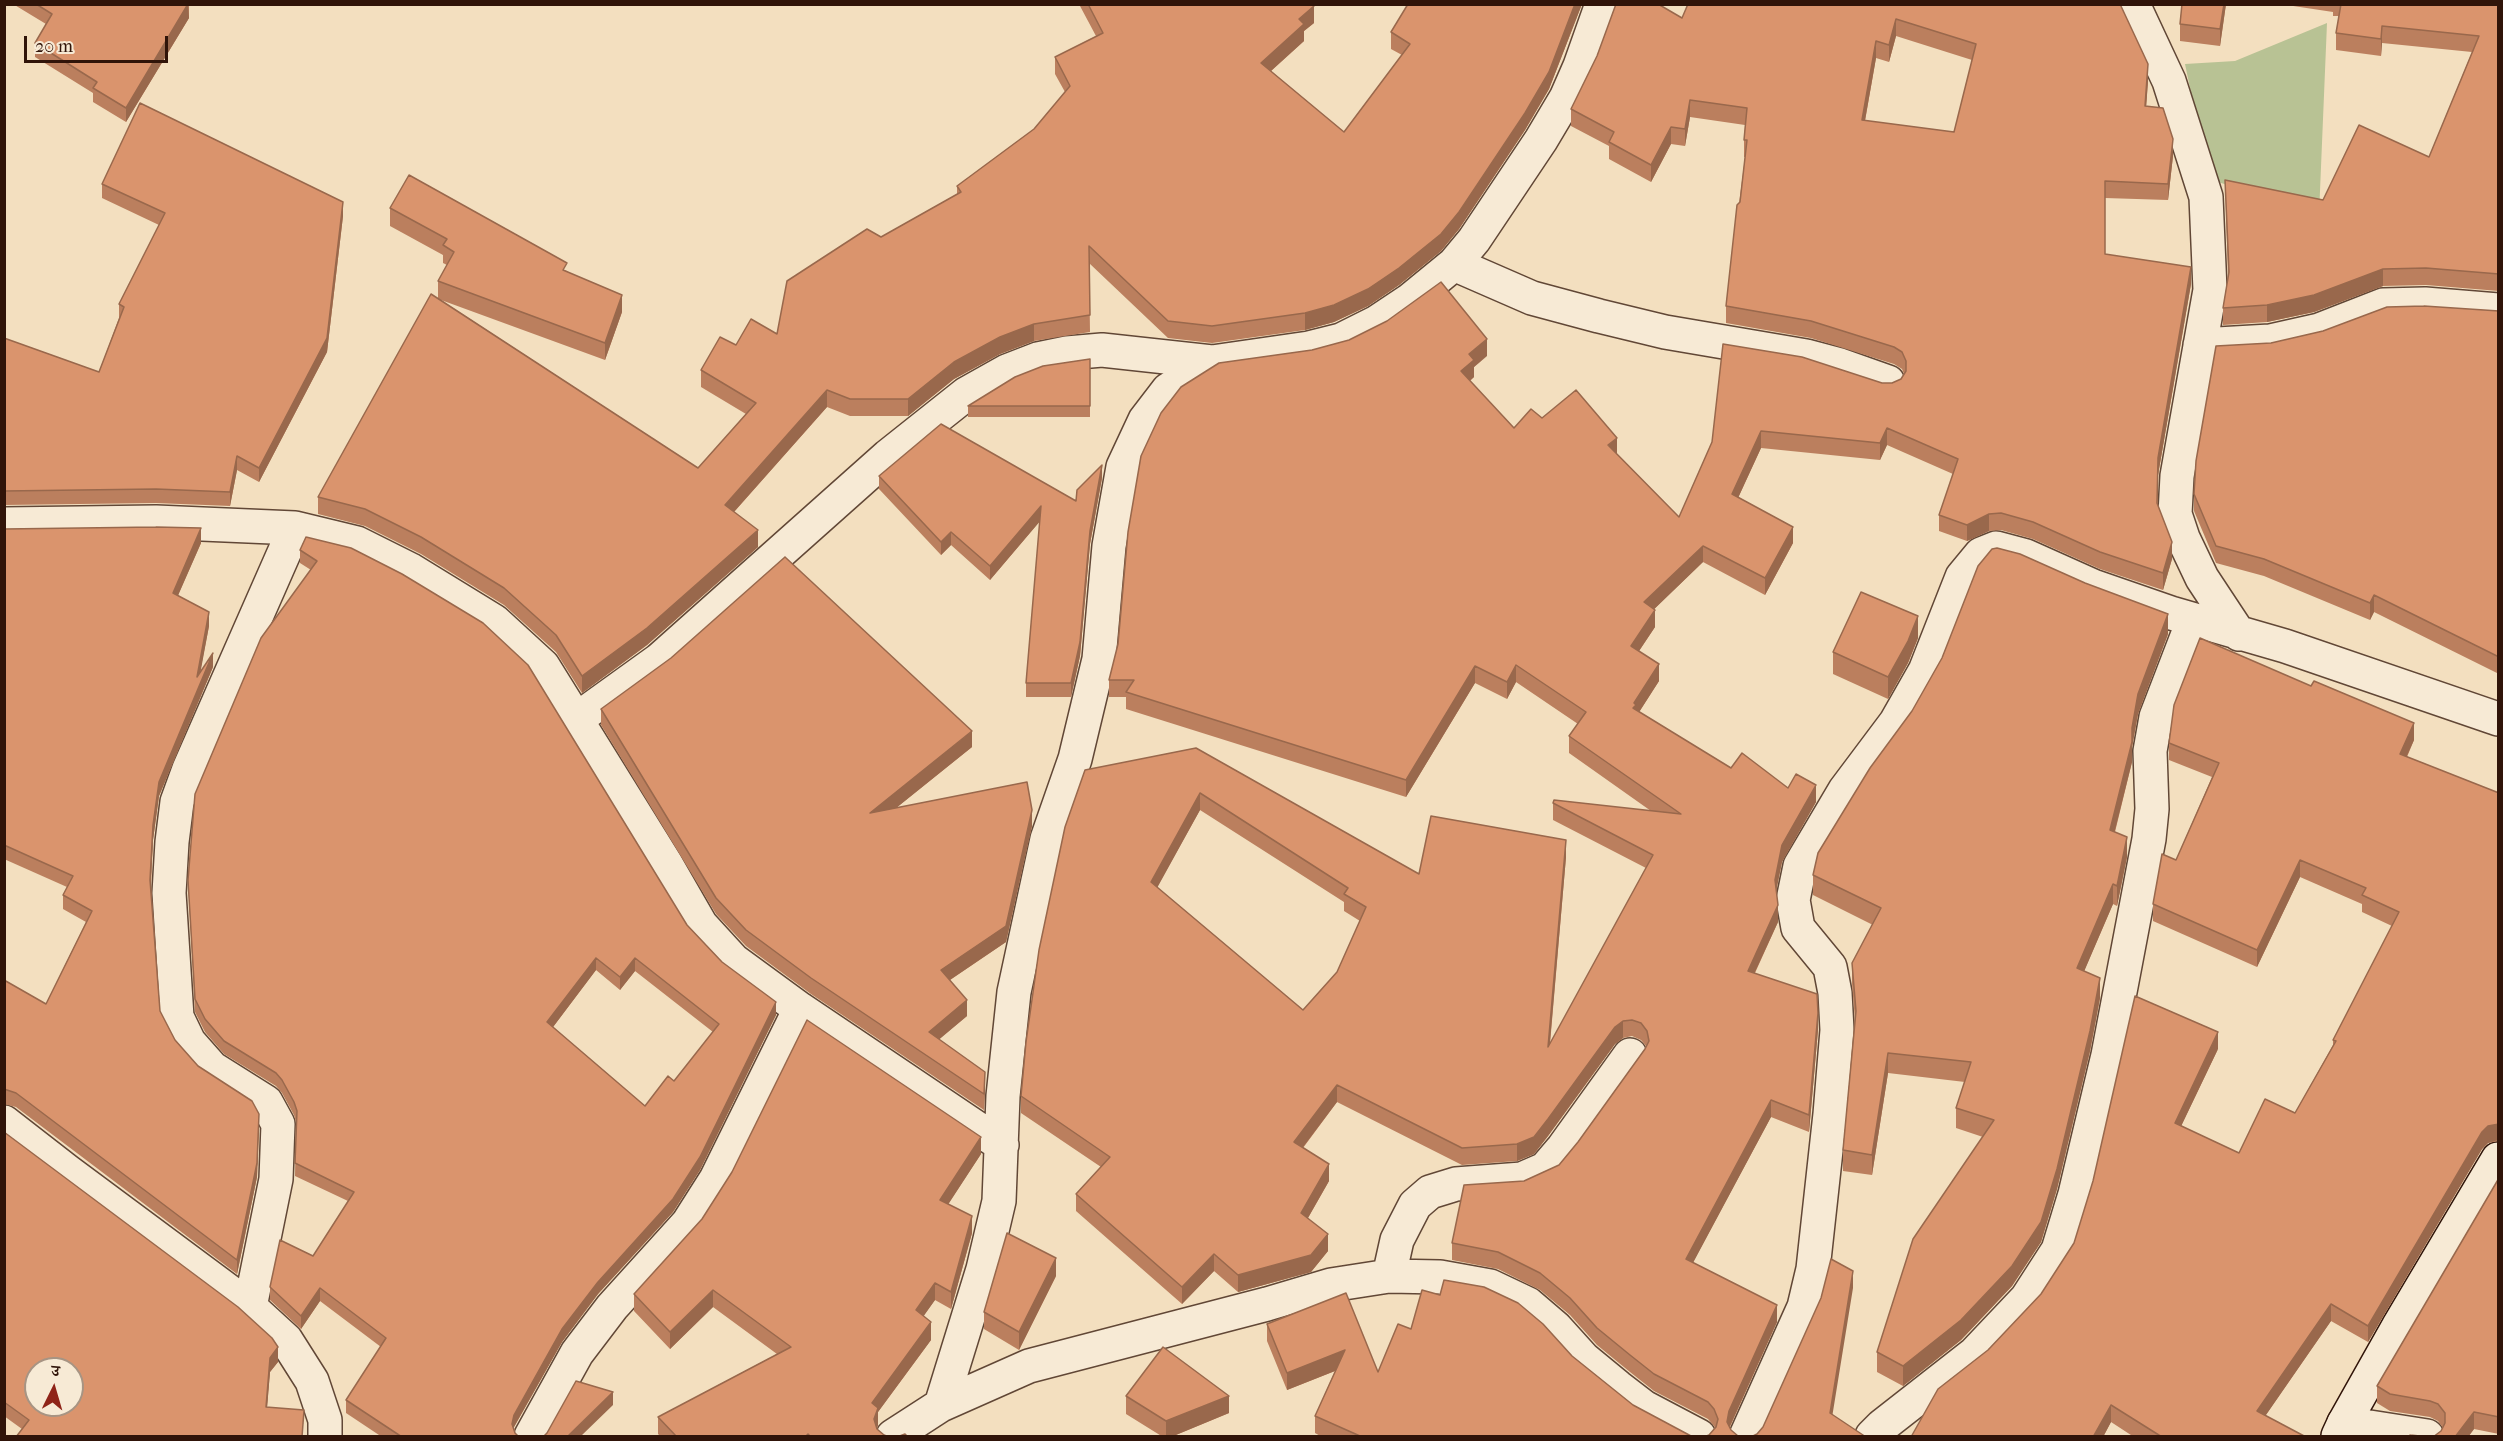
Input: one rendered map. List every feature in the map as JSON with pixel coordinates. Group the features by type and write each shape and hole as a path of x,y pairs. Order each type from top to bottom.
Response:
{"street":[{"path":"577,719 659,660 888,456 966,394 1007,371 1048,357 1102,350 1212,362 1309,348 1341,340 1377,322 1428,288 1454,264 1474,240 1541,140 1566,98 1602,4"},
{"path":"2133,4 2169,81 2206,197 2210,290 2177,476 2175,514 2183,538 2202,578 2239,634"},
{"path":"1454,264 1532,298 1677,335 1806,356 1840,364 1888,382"},
{"path":"2200,345 2280,339 2319,330 2384,305 2425,304 2499,310"},
{"path":"940,1405 983,1269 999,1201 1003,1096 1014,992 1047,839 1075,759 1100,659 1109,546 1123,467 1145,420 1168,390 1212,362"},
{"path":"4,524 156,522 295,528 357,543 411,570 494,621 543,666 666,864 701,925 733,960 800,1009 1002,1145"},
{"path":"250,1307 276,1179 278,1124 266,1102 212,1068 189,1042 177,1017 169,893 177,802 189,769 295,528"},
{"path":"1746,1437 1804,1307 1813,1269 1829,1125 1837,1030 1835,993 1830,967 1798,928 1793,900 1800,866 1845,790 1896,722 1925,671 1962,578 1981,554 1996,549 2026,556 2093,586 2193,621 2285,646 2499,719"},
{"path":"1872,1437 1882,1426 1974,1354 2027,1298 2058,1250 2075,1194 2108,1055 2150,839 2152,809 2150,751 2157,717 2193,621"},
{"path":"531,1437 577,1353 612,1307 688,1223 716,1179 800,1009"},
{"path":"1389,1276 1397,1240 1415,1205 1430,1191 1456,1184 1522,1179 1545,1169 1563,1148 1630,1055"},
{"path":"4,1122 67,1172 250,1307 286,1340 312,1381 325,1420 325,1437"},
{"path":"2427,1437 2341,1430 2499,1159"},
{"path":"893,1437 940,1405 1029,1366 1267,1305 1331,1284 1389,1276 1440,1277 1490,1286 1528,1304 1556,1328 1584,1359 1618,1387 1644,1407 1699,1437"}],"green space":[{"path":"2327,23 2319,215 2209,179 2185,64 2235,61"}],"building":[{"path":"36,4 188,4 126,108 93,88 97,82 35,43 52,14"},
{"path":"1088,4 1313,4 1314,6 1299,19 1304,24 1261,63 1344,132 1410,44 1391,32 1408,4 1575,4 1549,72 1525,113 1459,212 1441,234 1399,268 1368,289 1334,305 1305,313 1212,326 1168,321 1089,246 1090,315 1034,324 1000,337 954,362 908,399 850,399 827,390 725,505 758,530 647,628 582,676 556,635 504,588 421,537 365,509 318,497 431,294 698,468 756,403 701,370 720,337 736,345 751,319 777,334 787,281 867,229 881,237 961,192 957,186 1034,129 1070,86 1055,57 1103,33"},
{"path":"1616,4 1658,4 1682,18 1688,4 2120,4 2148,64 2145,106 2163,108 2173,139 2168,184 2105,181 2105,254 2191,267 2158,458 2157,503 2172,542 2163,573 2100,552 2033,522 2001,513 1989,514 1967,525 1939,515 1958,459 1887,428 1880,443 1761,431 1732,494 1793,527 1765,578 1703,546 1644,602 1655,610 1631,646 1659,664 1633,708 1731,768 1742,753 1788,788 1796,774 1816,785 1782,845 1775,880 1778,905 1748,971 1817,994 1818,1013 1809,1115 1771,1100 1686,1259 1777,1305 1729,1411 1727,1422 1731,1430 1742,1437 1704,1437 1716,1427 1718,1419 1708,1402 1654,1374 1597,1328 1570,1298 1540,1273 1498,1252 1452,1243 1464,1185 1524,1181 1559,1165 1645,1049 1649,1041 1647,1031 1641,1023 1632,1020 1623,1021 1615,1027 1534,1137 1517,1144 1462,1148 1337,1085 1294,1142 1329,1164 1301,1213 1328,1234 1311,1255 1238,1275 1214,1254 1182,1287 1076,1194 1110,1157 1021,1096 1039,950 1065,827 1085,770 1196,748 1419,874 1431,816 1566,840 1548,1047 1653,855 1553,803 1554,800 1681,814 1569,736 1586,712 1516,665 1507,682 1475,666 1406,780 1126,692 1134,680 1109,680 1118,644 1128,532 1141,456 1161,413 1181,387 1219,363 1312,350 1349,340 1387,321 1441,282 1487,339 1469,354 1474,360 1461,371 1514,428 1531,409 1542,418 1576,390 1617,438 1608,445 1679,517 1712,442 1723,344 1802,357 1882,383 1892,383 1901,379 1906,371 1906,361 1902,352 1894,347 1811,321 1726,306 1747,140 1744,140 1747,108 1690,100 1685,129 1671,127 1651,165 1609,142 1614,132 1571,109 1597,56","holes":["1896,19 1976,44 1954,132 1862,120 1876,41 1889,45","1200,793 1348,888 1344,894 1366,907 1337,972 1303,1010 1151,882"]},
{"path":"2182,4 2224,4 2220,29 2180,24"},
{"path":"2341,4 2499,4 2499,274 2426,268 2383,269 2314,295 2267,305 2223,308 2229,272 2225,180 2323,200 2359,125 2429,157 2479,36 2382,26 2381,39 2336,33"},
{"path":"140,103 343,202 327,338 259,468 237,456 230,492 156,489 4,491 4,338 99,372 124,307 119,304 165,213 102,184"},
{"path":"409,175 567,263 563,270 622,295 605,343 438,281 454,252 443,245 447,239 390,208"},
{"path":"2424,306 2499,311 2499,657 2374,595 2370,603 2264,559 2216,546 2194,494 2196,461 2216,346 2271,343 2323,331 2387,307"},
{"path":"1090,359 1090,406 968,406 1015,377 1043,366"},
{"path":"941,424 1076,501 1077,490 1102,465 1090,531 1080,642 1071,683 1026,683 1041,506 990,566 951,532 941,542 879,476"},
{"path":"201,528 173,593 209,612 197,677 213,653 159,782 153,825 150,880 160,1011 175,1040 198,1066 252,1101 259,1114 257,1163 237,1260 16,1093 4,1089 4,980 46,1004 92,911 63,895 73,876 4,845 4,529"},
{"path":"306,537 351,548 402,574 483,623 528,665 687,925 722,962 776,1002 700,1157 673,1199 598,1282 562,1329 514,1415 512,1424 519,1437 402,1437 346,1400 386,1338 320,1288 301,1316 270,1287 280,1240 313,1256 354,1192 295,1163 297,1111 282,1080 276,1073 224,1041 205,1019 195,999 188,880 195,794 261,638 317,561 300,550","holes":["596,958 620,977 635,958 719,1024 674,1081 668,1076 645,1106 547,1022"]},
{"path":"1997,548 2020,554 2085,583 2168,614 2138,694 2132,742 2110,830 2127,837 2117,886 2113,884 2077,968 2100,978 2090,1031 2057,1169 2041,1222 2012,1266 1961,1320 1903,1366 1877,1352 1913,1239 1994,1120 1956,1108 1971,1062 1888,1053 1872,1155 1843,1150 1856,1011 1852,963 1881,908 1813,875 1818,853 1870,768 1912,711 1942,658 1978,566 1992,549"},
{"path":"785,557 972,731 870,813 1027,782 1032,810 1006,926 941,970 967,1000 929,1032 985,1072 984,1094 811,978 746,930 716,898 601,709 671,658"},
{"path":"1861,592 1918,616 1908,641 1888,677 1833,652"},
{"path":"2200,638 2311,686 2314,681 2414,723 2400,754 2499,793 2499,1124 2488,1126 2482,1132 2368,1326 2331,1304 2257,1411 2306,1437 2162,1437 2111,1405 2093,1437 1911,1437 1938,1389 1988,1350 2041,1294 2074,1243 2093,1181 2135,996 2218,1032 2175,1123 2239,1153 2265,1099 2295,1113 2336,1041 2333,1040 2399,912 2362,895 2366,888 2300,860 2257,950 2153,904 2162,854 2176,860 2219,763 2169,743 2174,705"},
{"path":"807,1020 981,1137 940,1200 972,1216 951,1292 935,1283 916,1310 931,1322 872,1403 878,1408 874,1419 877,1429 889,1437 811,1437 808,1434 805,1437 677,1437 658,1417 791,1347 713,1290 670,1332 634,1294 702,1219 732,1172"},
{"path":"4,1132 238,1307 272,1338 278,1347 270,1358 266,1407 304,1410 302,1437 16,1437 29,1420 25,1417 84,1417 84,1357 24,1357 24,1416 4,1402"},
{"path":"2499,1178 2499,1417 2474,1412 2455,1437 2433,1437 2441,1431 2445,1423 2445,1413 2438,1404 2390,1394 2377,1386"},
{"path":"1007,1233 1056,1258 1019,1332 984,1312"},
{"path":"1831,1259 1853,1271 1830,1413 1866,1437 1751,1437 1763,1427 1821,1298"},
{"path":"1444,1280 1484,1287 1518,1303 1543,1324 1572,1356 1633,1405 1694,1437 1360,1437 1315,1416 1345,1350 1287,1373 1267,1324 1346,1293 1378,1372 1398,1324 1411,1329 1422,1290 1440,1295"},
{"path":"1163,1347 1229,1396 1166,1421 1126,1396"},
{"path":"576,1381 613,1392 567,1437 543,1437 547,1433"}]}
